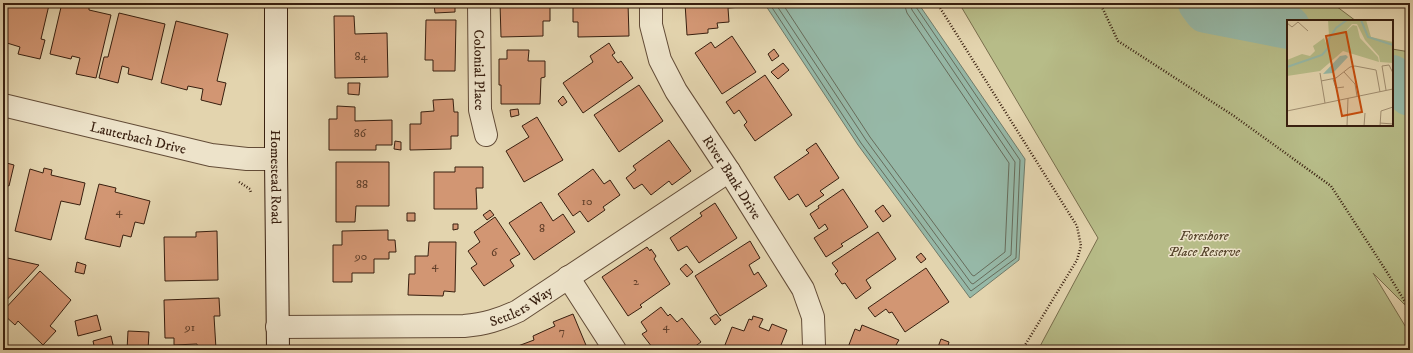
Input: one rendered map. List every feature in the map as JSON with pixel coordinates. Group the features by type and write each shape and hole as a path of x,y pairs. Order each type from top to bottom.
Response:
{"street":[{"name":"Homestead Road","path":"276,3 278,350"},
{"name":"Colonial Place","path":"479,3 480,110 486,135"},
{"name":"River Bank Drive","path":"651,3 652,25 660,60 676,91 803,288 813,317 813,350"},
{"name":"Lauterbach Drive","path":"3,104 211,155 247,159 276,158"},
{"name":"Settlers Way","path":"277,326 464,326 500,320 518,311 729,171"},
{"path":"568,277 615,350"}],"path":[{"path":"937,3 1077,226 1081,246 1077,260 1022,350"},
{"path":"1100,3 1118,41 1234,116 1331,186 1385,268 1410,310"}],"green space":[{"name":"Foreshore Place Reserve","path":"959,3 1332,3 1355,20 1287,20 1287,126 1393,126 1393,49 1410,52 1410,310 1373,273 1410,334 1410,350 1038,350 1098,238"}],"water":[{"path":"764,3 918,3 1025,159 1019,260 970,298 858,145"}],"building":[{"path":"3,3 42,3 49,5 41,39 45,40 40,59 18,54 20,47 7,43 6,47 3,46"},
{"path":"62,3 77,3 89,6 89,10 111,15 96,78 76,74 80,58 72,56 71,59 50,54"},
{"path":"363,3 363,4 333,4"},
{"path":"420,3 455,3 455,12 435,13 434,4 420,5"},
{"path":"500,3 550,3 550,21 543,21 543,36 501,37"},
{"path":"573,3 628,3 629,36 578,37 578,22 573,22"},
{"path":"685,3 741,3 742,7 728,8 729,22 717,23 718,28 708,29 708,33 687,35"},
{"path":"119,13 165,24 152,80 128,74 129,68 122,66 118,83 99,78 104,57 108,57"},
{"path":"334,16 354,16 355,34 387,33 388,77 335,78"},
{"path":"426,20 456,20 455,71 433,71 433,60 425,60"},
{"path":"176,21 228,34 217,81 226,83 221,105 201,100 203,89 188,86 187,90 161,83"},
{"path":"732,36 756,72 722,94 695,53 711,42 715,48"},
{"path":"609,43 615,53 612,55 618,63 621,61 633,78 583,113 563,83 593,62 590,56"},
{"path":"774,49 779,56 772,61 768,54"},
{"path":"507,50 529,50 528,61 545,61 545,77 541,78 540,104 501,104 499,59 507,59"},
{"path":"783,63 789,70 778,79 771,72"},
{"path":"765,75 792,115 755,141 744,125 747,122 739,110 734,114 726,102"},
{"path":"348,83 360,83 359,95 348,94"},
{"path":"639,85 663,121 619,152 594,115"},
{"path":"563,96 567,102 562,106 558,101"},
{"path":"453,99 454,112 458,112 458,136 451,136 451,149 410,150 410,124 421,124 421,112 434,111 433,100"},
{"path":"337,106 355,107 355,121 392,120 392,145 376,145 376,150 329,150 329,119 337,119"},
{"path":"518,109 519,115 511,117 510,110"},
{"path":"537,117 563,160 524,182 506,151 529,137 522,126"},
{"path":"669,140 691,171 672,185 669,181 651,195 642,184 634,189 626,178 636,170 633,166"},
{"path":"395,141 401,142 401,150 394,149"},
{"path":"816,143 839,178 820,191 824,195 806,207 798,194 789,200 774,177 809,153 806,150"},
{"path":"3,162 14,165 9,186 3,184"},
{"path":"336,162 389,162 389,206 356,206 355,222 336,222"},
{"path":"455,167 483,167 483,188 476,188 477,209 434,209 434,172 455,172"},
{"path":"44,168 52,170 51,175 85,183 80,205 61,201 51,240 15,231 30,169 43,173"},
{"path":"593,169 604,184 610,180 620,195 603,207 605,210 588,222 580,211 573,216 558,194"},
{"path":"99,184 116,188 115,192 150,201 144,224 135,222 131,237 123,235 120,247 85,239"},
{"path":"843,189 868,227 841,244 843,246 826,257 814,238 828,229 825,224 819,229 810,214 819,208 818,206"},
{"path":"541,202 553,221 563,214 575,232 534,260 509,223"},
{"path":"715,203 737,238 699,263 687,246 678,251 670,238 702,216 700,213"},
{"path":"883,205 891,216 883,222 875,211"},
{"path":"490,210 494,215 487,220 483,215"},
{"path":"407,213 415,213 415,221 407,221"},
{"path":"495,217 520,254 510,260 514,266 484,286 471,268 477,264 468,251 480,242 474,232"},
{"path":"453,224 458,224 458,229 453,230"},
{"path":"388,230 388,240 395,240 396,252 389,252 389,259 374,259 374,273 352,273 352,282 333,282 333,245 342,245 342,231"},
{"path":"217,231 218,280 165,281 164,237 196,237 196,232"},
{"path":"878,232 896,259 866,280 871,288 856,299 845,283 842,284 835,274 838,271 832,263"},
{"path":"750,241 760,258 749,265 754,275 758,272 767,286 720,316 695,276"},
{"path":"429,242 456,242 455,292 444,291 443,296 408,295 409,274 415,274 415,256 428,256"},
{"path":"647,247 650,251 651,249 656,256 654,259 670,284 640,305 642,307 628,316 602,277"},
{"path":"921,253 926,259 921,263 916,257"},
{"path":"3,257 39,265 3,304"},
{"path":"77,262 86,265 84,274 75,272"},
{"path":"686,264 693,272 687,277 680,269"},
{"path":"926,268 949,302 905,332 892,312 889,313 886,309 875,317 868,308"},
{"path":"40,271 71,300 50,326 56,331 43,345 18,321 15,325 3,314 3,311"},
{"path":"219,298 220,316 214,316 216,349 198,349 197,344 174,345 174,338 165,338 164,300"},
{"path":"661,307 668,316 670,314 677,322 682,318 701,342 690,350 651,350 650,349 652,347 642,334 647,331 641,322"},
{"path":"573,314 588,350 519,350 518,346 534,340 533,336 555,326 553,322"},
{"path":"716,314 721,320 715,325 710,318"},
{"path":"97,315 101,330 78,336 75,321"},
{"path":"753,316 763,319 759,327 769,331 772,324 787,330 779,350 723,350 732,327 744,331 749,319 752,320"},
{"path":"862,325 899,340 896,345 906,350 847,350 855,329 860,331"},
{"path":"128,331 149,332 148,350 127,350"},
{"path":"111,336 114,349 95,350 93,341"},
{"path":"941,339 949,342 947,350 938,347"}],"waterway":[{"path":"1200,3 1206,11 1287,27"},
{"path":"1393,78 1410,94"}]}
